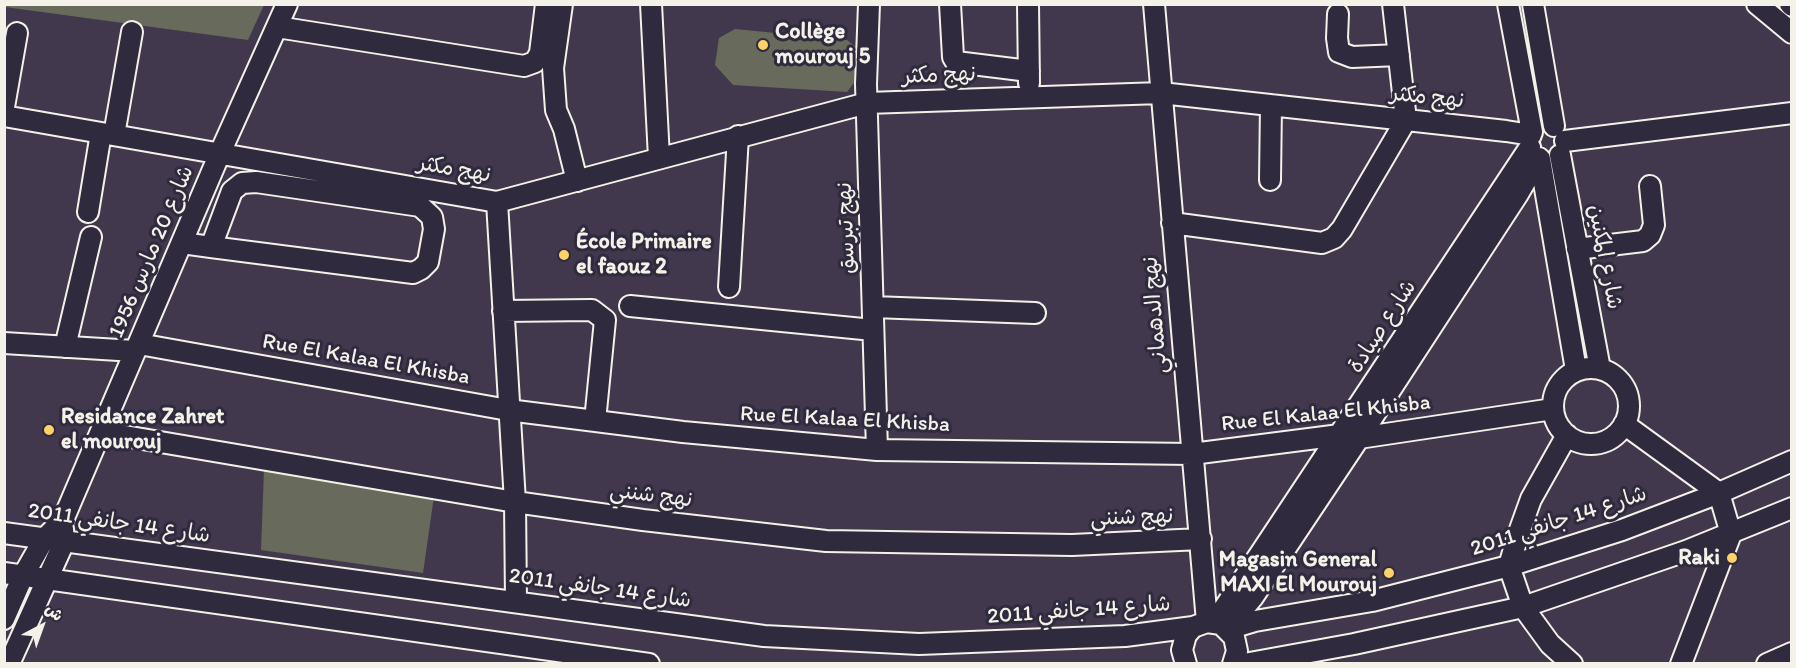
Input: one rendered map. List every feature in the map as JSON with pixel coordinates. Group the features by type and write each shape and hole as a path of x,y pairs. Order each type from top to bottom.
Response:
{"street":[{"name":"شارع 20 مارس 1956","path":"4,619 14,575 63,520 286,4"},
{"path":"277,27 524,66 535,62 540,53 546,4"},
{"path":"562,4 553,79 556,110 564,129 577,181"},
{"path":"651,4 659,158"},
{"name":"نهج تبرسق","path":"869,4 867,103 877,450"},
{"path":"950,4 953,57 956,62 1029,70"},
{"path":"1028,4 1029,98"},
{"name":"نهج الدهماني","path":"1155,4 1192,453 1201,539 1214,626"},
{"path":"1172,223 1322,243 1334,238 1342,229 1406,120 1393,4"},
{"name":"شارع المكنين","path":"1508,4 1544,144 1577,249 1600,369"},
{"name":"شارع المكنين","path":"1533,4 1544,144 1576,370"},
{"path":"1757,4 1791,33"},
{"path":"1338,14 1336,38 1339,51 1352,57 1399,56"},
{"path":"88,212 132,32"},
{"path":"4,107 17,33"},
{"name":"نهج مكثر","path":"4,116 497,202 867,103 1161,93 1406,120 1544,144 1791,113"},
{"path":"1270,180 1271,105"},
{"path":"729,287 738,136"},
{"name":"شارع صيادة","path":"1214,626 1349,437 1544,144"},
{"path":"182,243 212,247 413,273 428,262 434,229 432,217 420,206 256,182 242,183 232,191 212,247"},
{"path":"1577,249 1643,241 1650,235 1654,225 1650,186"},
{"path":"497,202 515,502 516,601"},
{"path":"65,347 91,237"},
{"path":"630,306 873,330"},
{"path":"873,307 1035,313"},
{"path":"503,311 592,310 605,320 595,421"},
{"name":"Rue El Kalaa El Khisba","path":"4,343 137,348 508,410 683,432 877,450 1192,453 1349,437 1553,409"},
{"path":"1600,369 1621,382 1627,394 1629,406 1624,424 1611,439 1599,443 1573,440 1556,421 1553,409 1558,386 1576,370 1600,369"},
{"path":"1624,424 1719,493 1731,534 1682,663"},
{"name":"نهج شنني","path":"101,432 515,502 643,520 826,541 1072,545 1201,539"},
{"path":"1567,435 1531,499 1509,566 1522,607 1551,644 1572,663"},
{"name":"شارع 14 جانفي 2011","path":"4,533 764,636 919,644 1125,636 1255,621 1372,601 1509,566 1622,530 1719,493 1791,461"},
{"path":"1244,663 1354,644 1522,607 1731,534 1791,508"},
{"name":"شارع 20 مارس 1956","path":"63,520 64,542"},
{"path":"9,663 64,542"},
{"path":"14,575 649,663"},
{"path":"1186,663 1182,645 1186,635 1214,626 1234,637 1237,646 1233,663"},
{"path":"1767,663 1791,652"}],"green space":[{"path":"5,4 264,5 248,40 5,7"},
{"path":"735,29 847,40 857,48 857,79 847,92 733,85 715,65 719,38"},
{"path":"264,469 434,496 423,573 261,550"}],"place":[{"name":"Collège mourouj 5","path":"763,45"},
{"name":"École Primaire el faouz 2","path":"564,255"},
{"name":"Residance Zahret el mourouj","path":"49,430"},
{"name":"Raki","path":"1732,558"},
{"name":"Magasin General MAXI El Mourouj","path":"1389,573"}]}
